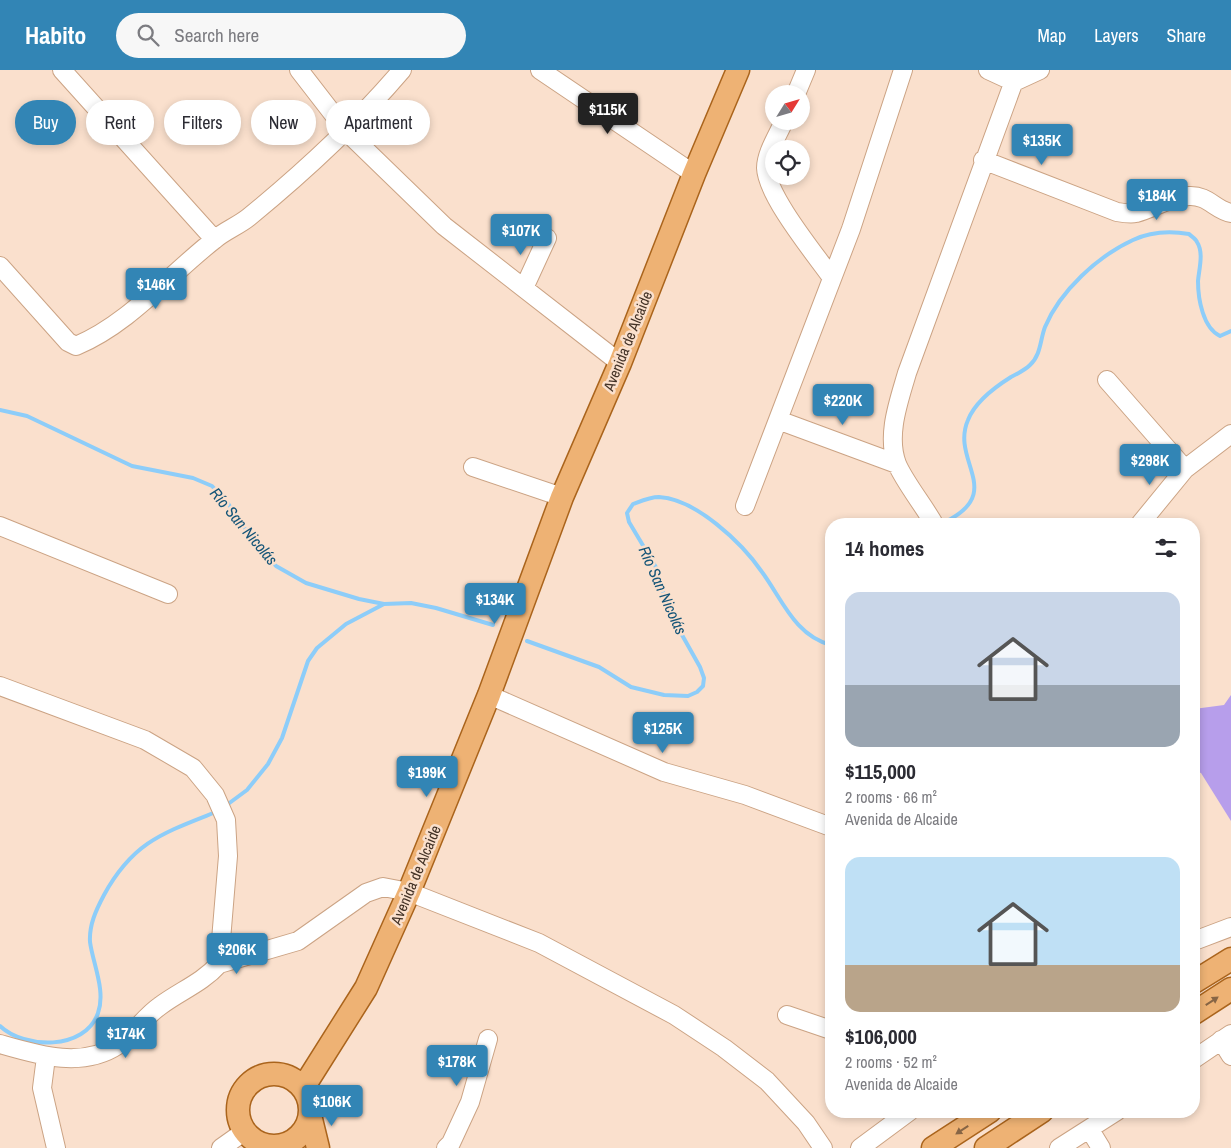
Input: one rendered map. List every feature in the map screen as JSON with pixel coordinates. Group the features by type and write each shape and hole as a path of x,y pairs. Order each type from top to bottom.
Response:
{"main road":[{"name":"Avenida de Alcaide","path":"303,1088 366,988 409,892 489,696 562,497 620,363 694,174 738,70"},
{"path":"1200,978 1231,959"},
{"path":"1200,1009 1231,989"},
{"path":"310,1115 305,1128 296,1138 282,1146 261,1143 246,1131 239,1118 239,1104 243,1091 253,1081 265,1075 279,1074 292,1078 303,1088 309,1101 310,1115 318,1148"},
{"path":"933,1148 979,1118"},
{"path":"986,1148 1031,1118"}],"street":[{"path":"62,70 214,239"},
{"path":"299,70 326,105"},
{"path":"375,100 402,70"},
{"path":"540,70 694,174"},
{"path":"800,85 806,70"},
{"path":"745,506 832,278 903,70"},
{"path":"988,70 1016,76 1040,70"},
{"path":"930,518 897,464 894,440 896,412 907,373 983,160 1016,76"},
{"path":"780,130 766,168 771,187 832,278"},
{"path":"0,266 68,342 76,346 119,319 214,239 247,219 332,145"},
{"path":"360,145 444,226 620,363"},
{"path":"983,160 1117,212 1136,213 1166,200 1190,195 1211,200 1222,211 1231,213"},
{"path":"524,288 547,238"},
{"path":"1107,380 1185,469"},
{"path":"778,420 897,464"},
{"path":"1145,518 1185,469 1231,434"},
{"path":"473,466 562,497"},
{"path":"0,527 168,594"},
{"path":"2,691 145,740 193,768 215,795 226,820 228,856 219,964"},
{"path":"489,696 664,772 745,795 825,825"},
{"path":"0,1044 46,1057 63,1059 100,1054 118,1045 159,1006 207,978 219,964 298,941 366,893 383,887 409,892 539,943 674,1015 724,1048 767,1082 806,1124 823,1148"},
{"path":"1200,939 1231,927"},
{"path":"787,1015 825,1028"},
{"path":"1200,1055 1226,1037 1231,1056"},
{"path":"446,1148 451,1143 470,1102 488,1039"},
{"path":"46,1057 42,1088 56,1148"},
{"path":"860,1148 901,1118"},
{"path":"1059,1148 1107,1118"},
{"path":"1090,1130 1101,1148"},
{"path":"221,1148 246,1131"}],"shaded area":[{"path":"1231,695 1231,821 1200,773 1200,708 1224,705"}],"waterway":[{"name":"Río San Nicolás","path":"952,518 963,511 972,499 973,475 965,449 964,435 971,413 992,390 1026,369 1034,361 1045,327 1060,300 1082,276 1107,255 1146,235 1168,232 1189,234 1199,246 1198,288 1200,304 1209,327 1220,336 1231,331"},
{"name":"Río San Nicolás","path":"0,410 27,416 132,466 193,478 212,486 227,502 254,542 276,566 306,583 359,599 384,604 411,603 436,608 493,625"},
{"name":"Río San Nicolás","path":"527,641 599,667 631,687 664,695 688,696 697,692 703,686 704,678 700,667 668,610 657,569 629,522 627,513 633,504 649,498 659,497 688,505 717,524 743,548 799,625 808,634 825,642"},
{"path":"224,807 247,790 268,764 282,738 308,661 317,648 346,624 384,604"},
{"path":"0,1026 11,1034 24,1039 38,1042 53,1042 68,1040 81,1034 91,1025 98,1013 101,996 90,936 98,906 104,895 115,877 138,851 180,826 216,812"}]}
